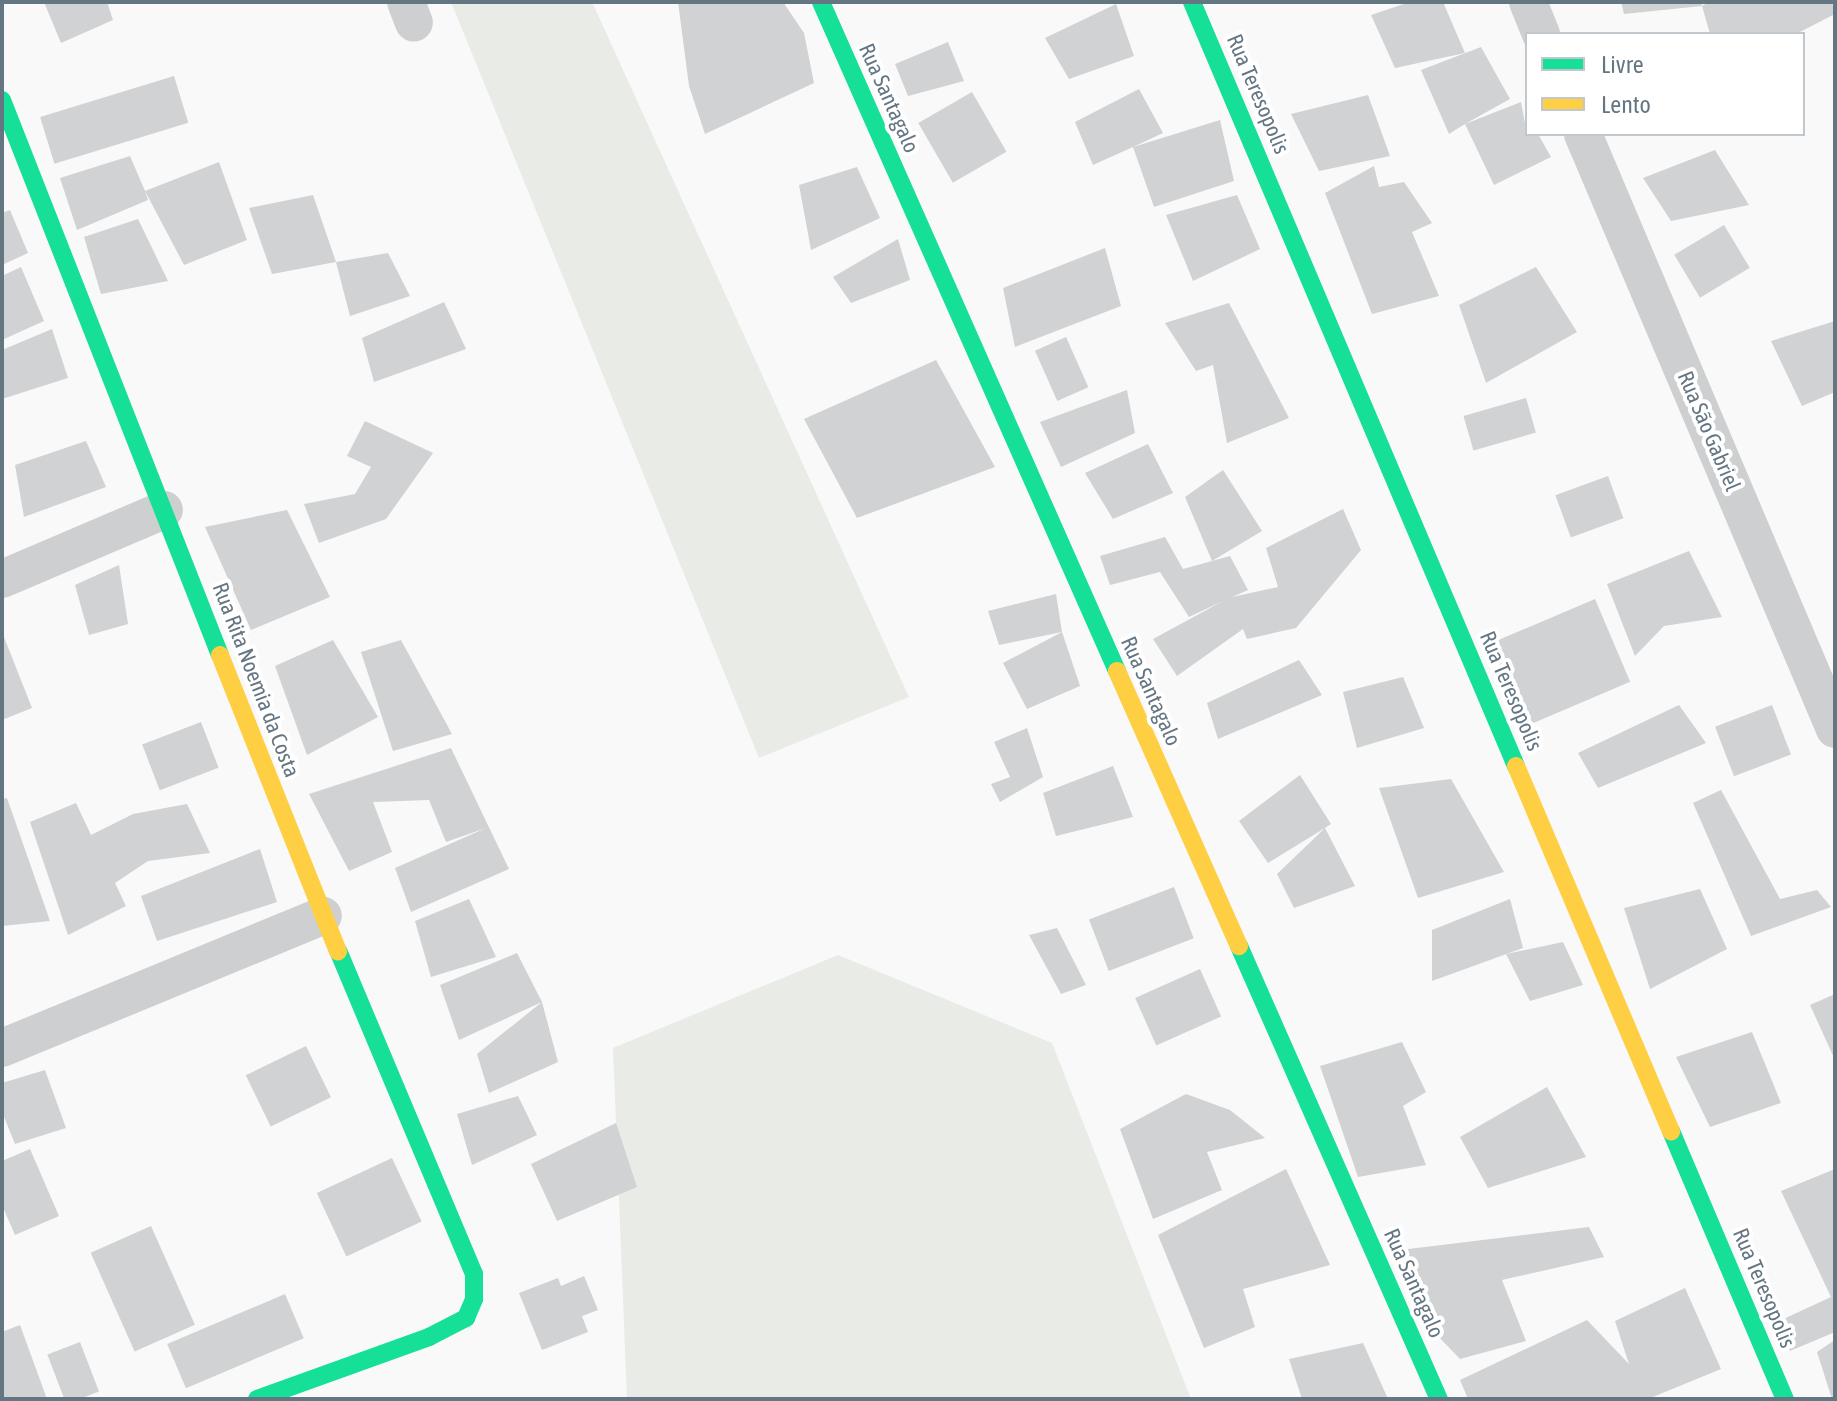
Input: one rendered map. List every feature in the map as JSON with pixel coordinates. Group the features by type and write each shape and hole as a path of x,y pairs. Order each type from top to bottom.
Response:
{"street":[{"name":"Rua Santagalo","path":"821,2 1439,1399"},
{"name":"Rua Teresopolis","path":"1192,2 1785,1399"},
{"path":"1528,2 1540,32"},
{"name":"Rua Rita Noemia da Costa","path":"2,100 323,916 474,1274 474,1299 466,1318 429,1337 257,1399"},
{"name":"Rua São Gabriel","path":"1584,136 1835,729"},
{"path":"2,579 164,510"},
{"path":"2,1048 323,916"}],"shaded area":[{"path":"451,2 592,2 909,697 759,758"},
{"path":"838,955 1052,1043 1191,1399 627,1399 613,1048"}],"building":[{"path":"44,2 107,2 113,20 61,43"},
{"path":"678,2 783,2 804,33 814,83 705,134 689,86"},
{"path":"1410,2 1443,2 1465,53 1395,68 1371,15"},
{"path":"1621,2 1701,2 1702,6 1624,14"},
{"path":"1709,2 1832,2 1835,14 1800,32 1709,32 1702,6"},
{"path":"1116,4 1134,56 1069,79 1045,38"},
{"path":"948,42 964,81 908,96 895,64"},
{"path":"1481,47 1510,99 1449,134 1421,70"},
{"path":"174,76 188,123 54,164 40,117"},
{"path":"1139,89 1163,133 1093,165 1075,122"},
{"path":"972,92 1006,152 953,183 918,123"},
{"path":"1368,95 1390,156 1319,171 1291,114"},
{"path":"1521,102 1525,136 1539,136 1551,157 1494,185 1465,124"},
{"path":"1220,120 1234,181 1154,207 1133,147"},
{"path":"1715,150 1749,205 1671,221 1643,178"},
{"path":"130,156 148,200 77,230 60,178"},
{"path":"219,162 247,240 184,265 145,191"},
{"path":"1374,166 1379,187 1404,182 1432,223 1412,232 1439,296 1372,314 1325,193"},
{"path":"857,167 880,218 811,250 799,185"},
{"path":"313,195 336,262 272,274 249,208"},
{"path":"1237,195 1260,249 1193,281 1166,215"},
{"path":"10,210 28,253 2,265 2,213"},
{"path":"138,219 168,281 101,294 84,237"},
{"path":"1724,225 1750,268 1700,298 1674,255"},
{"path":"898,239 910,280 851,303 833,277"},
{"path":"1105,248 1121,306 1015,347 1003,288"},
{"path":"388,253 410,296 350,316 336,262"},
{"path":"21,267 44,321 2,340 2,276"},
{"path":"1536,267 1577,332 1486,383 1459,305"},
{"path":"444,302 466,349 374,382 362,338"},
{"path":"1229,303 1289,418 1227,443 1213,365 1196,371 1165,323"},
{"path":"1835,321 1835,392 1802,406 1771,341"},
{"path":"52,329 68,378 2,399 2,350"},
{"path":"1066,337 1088,387 1057,401 1035,351"},
{"path":"936,360 995,467 857,518 804,419"},
{"path":"1127,390 1135,433 1061,467 1040,422"},
{"path":"1526,398 1536,433 1473,451 1464,416"},
{"path":"365,421 433,453 386,519 319,543 304,504 355,494 371,467 347,456"},
{"path":"86,441 106,487 24,517 15,465"},
{"path":"1148,444 1173,493 1113,519 1085,473"},
{"path":"1223,470 1262,531 1212,561 1185,497"},
{"path":"1608,476 1623,518 1571,537 1555,495"},
{"path":"1343,509 1361,550 1296,628 1247,639 1243,629 1177,676 1153,639 1223,601 1189,617 1160,572 1110,585 1100,556 1165,537 1183,569 1230,556 1248,590 1232,597 1278,587 1266,548"},
{"path":"287,510 330,597 251,630 205,527"},
{"path":"1689,551 1722,617 1664,626 1635,656 1607,584"},
{"path":"119,565 128,624 89,635 75,585"},
{"path":"1056,594 1062,632 999,645 988,611"},
{"path":"1595,599 1630,682 1525,726 1490,644"},
{"path":"2,632 32,708 2,720"},
{"path":"1062,632 1080,686 1027,709 1003,663"},
{"path":"333,640 378,717 307,755 275,666"},
{"path":"401,640 452,734 393,751 361,652"},
{"path":"1299,660 1322,695 1218,739 1207,703"},
{"path":"1403,677 1424,728 1357,748 1343,692"},
{"path":"1679,705 1706,743 1598,788 1578,753"},
{"path":"1772,705 1791,754 1734,776 1715,727"},
{"path":"201,722 219,768 160,790 142,745"},
{"path":"1027,728 1043,777 1000,802 991,784 1010,777 994,742"},
{"path":"451,748 509,869 411,912 395,868 486,828 446,842 429,800 373,802 392,852 349,871 309,794"},
{"path":"1113,766 1133,817 1056,836 1043,793"},
{"path":"1300,775 1331,824 1268,863 1239,821"},
{"path":"1451,779 1504,872 1418,898 1379,788"},
{"path":"1721,790 1780,899 1817,890 1831,907 1751,936 1693,803"},
{"path":"7,798 50,921 2,926 2,799"},
{"path":"76,803 91,835 133,814 187,804 210,853 148,861 115,883 126,906 68,935 30,822"},
{"path":"1325,828 1355,886 1294,908 1277,874"},
{"path":"260,849 277,902 157,941 141,896"},
{"path":"1174,887 1194,938 1109,971 1089,920"},
{"path":"1700,889 1727,949 1650,989 1624,908"},
{"path":"469,899 496,957 431,977 415,921"},
{"path":"1510,899 1523,948 1432,981 1432,930"},
{"path":"1057,928 1086,985 1061,994 1029,935"},
{"path":"1563,942 1583,985 1530,1001 1506,954"},
{"path":"517,953 542,1002 459,1040 440,985"},
{"path":"1200,969 1221,1017 1156,1045 1135,998"},
{"path":"1835,994 1835,1060 1810,1005"},
{"path":"542,1002 558,1062 489,1093 477,1054"},
{"path":"1752,1032 1781,1103 1710,1127 1676,1057"},
{"path":"1402,1042 1426,1092 1403,1106 1426,1165 1358,1177 1320,1066"},
{"path":"306,1046 331,1097 271,1127 246,1075"},
{"path":"45,1070 66,1128 15,1144 2,1112 2,1083"},
{"path":"1547,1087 1586,1157 1488,1188 1460,1137"},
{"path":"1186,1094 1230,1110 1265,1138 1207,1152 1222,1190 1153,1219 1120,1129"},
{"path":"518,1096 537,1135 472,1165 457,1114"},
{"path":"616,1123 637,1187 557,1221 531,1164"},
{"path":"30,1149 59,1216 15,1235 2,1205 2,1161"},
{"path":"392,1158 422,1221 346,1257 317,1193"},
{"path":"1286,1169 1330,1265 1243,1289 1255,1327 1204,1348 1158,1235"},
{"path":"1835,1169 1835,1332 1790,1351 1777,1322 1831,1297 1781,1191"},
{"path":"151,1226 195,1325 135,1352 91,1253"},
{"path":"1589,1227 1604,1257 1502,1280 1526,1341 1460,1359 1435,1333 1392,1251"},
{"path":"584,1276 598,1310 582,1316 588,1332 542,1350 519,1293 558,1278 561,1286"},
{"path":"1685,1288 1721,1369 1648,1399 1468,1399 1460,1380 1587,1320 1629,1364 1615,1321"},
{"path":"285,1294 304,1338 186,1388 167,1344"},
{"path":"20,1325 47,1399 2,1399 2,1332"},
{"path":"1835,1340 1835,1399 1832,1399 1817,1352"},
{"path":"80,1342 99,1391 79,1399 64,1399 47,1355"},
{"path":"1363,1343 1388,1399 1302,1399 1289,1359"}],"traffic: fast":[{"path":"821,2 1117,671"},
{"path":"1192,2 1516,766"},
{"path":"2,100 220,655"},
{"path":"1239,946 1439,1399"},
{"path":"257,1399 429,1337 466,1318 474,1299 474,1274 338,951"},
{"path":"1671,1131 1785,1399"}],"traffic: slow":[{"path":"220,655 338,951"},
{"path":"1117,671 1239,946"},
{"path":"1516,766 1671,1131"}]}
